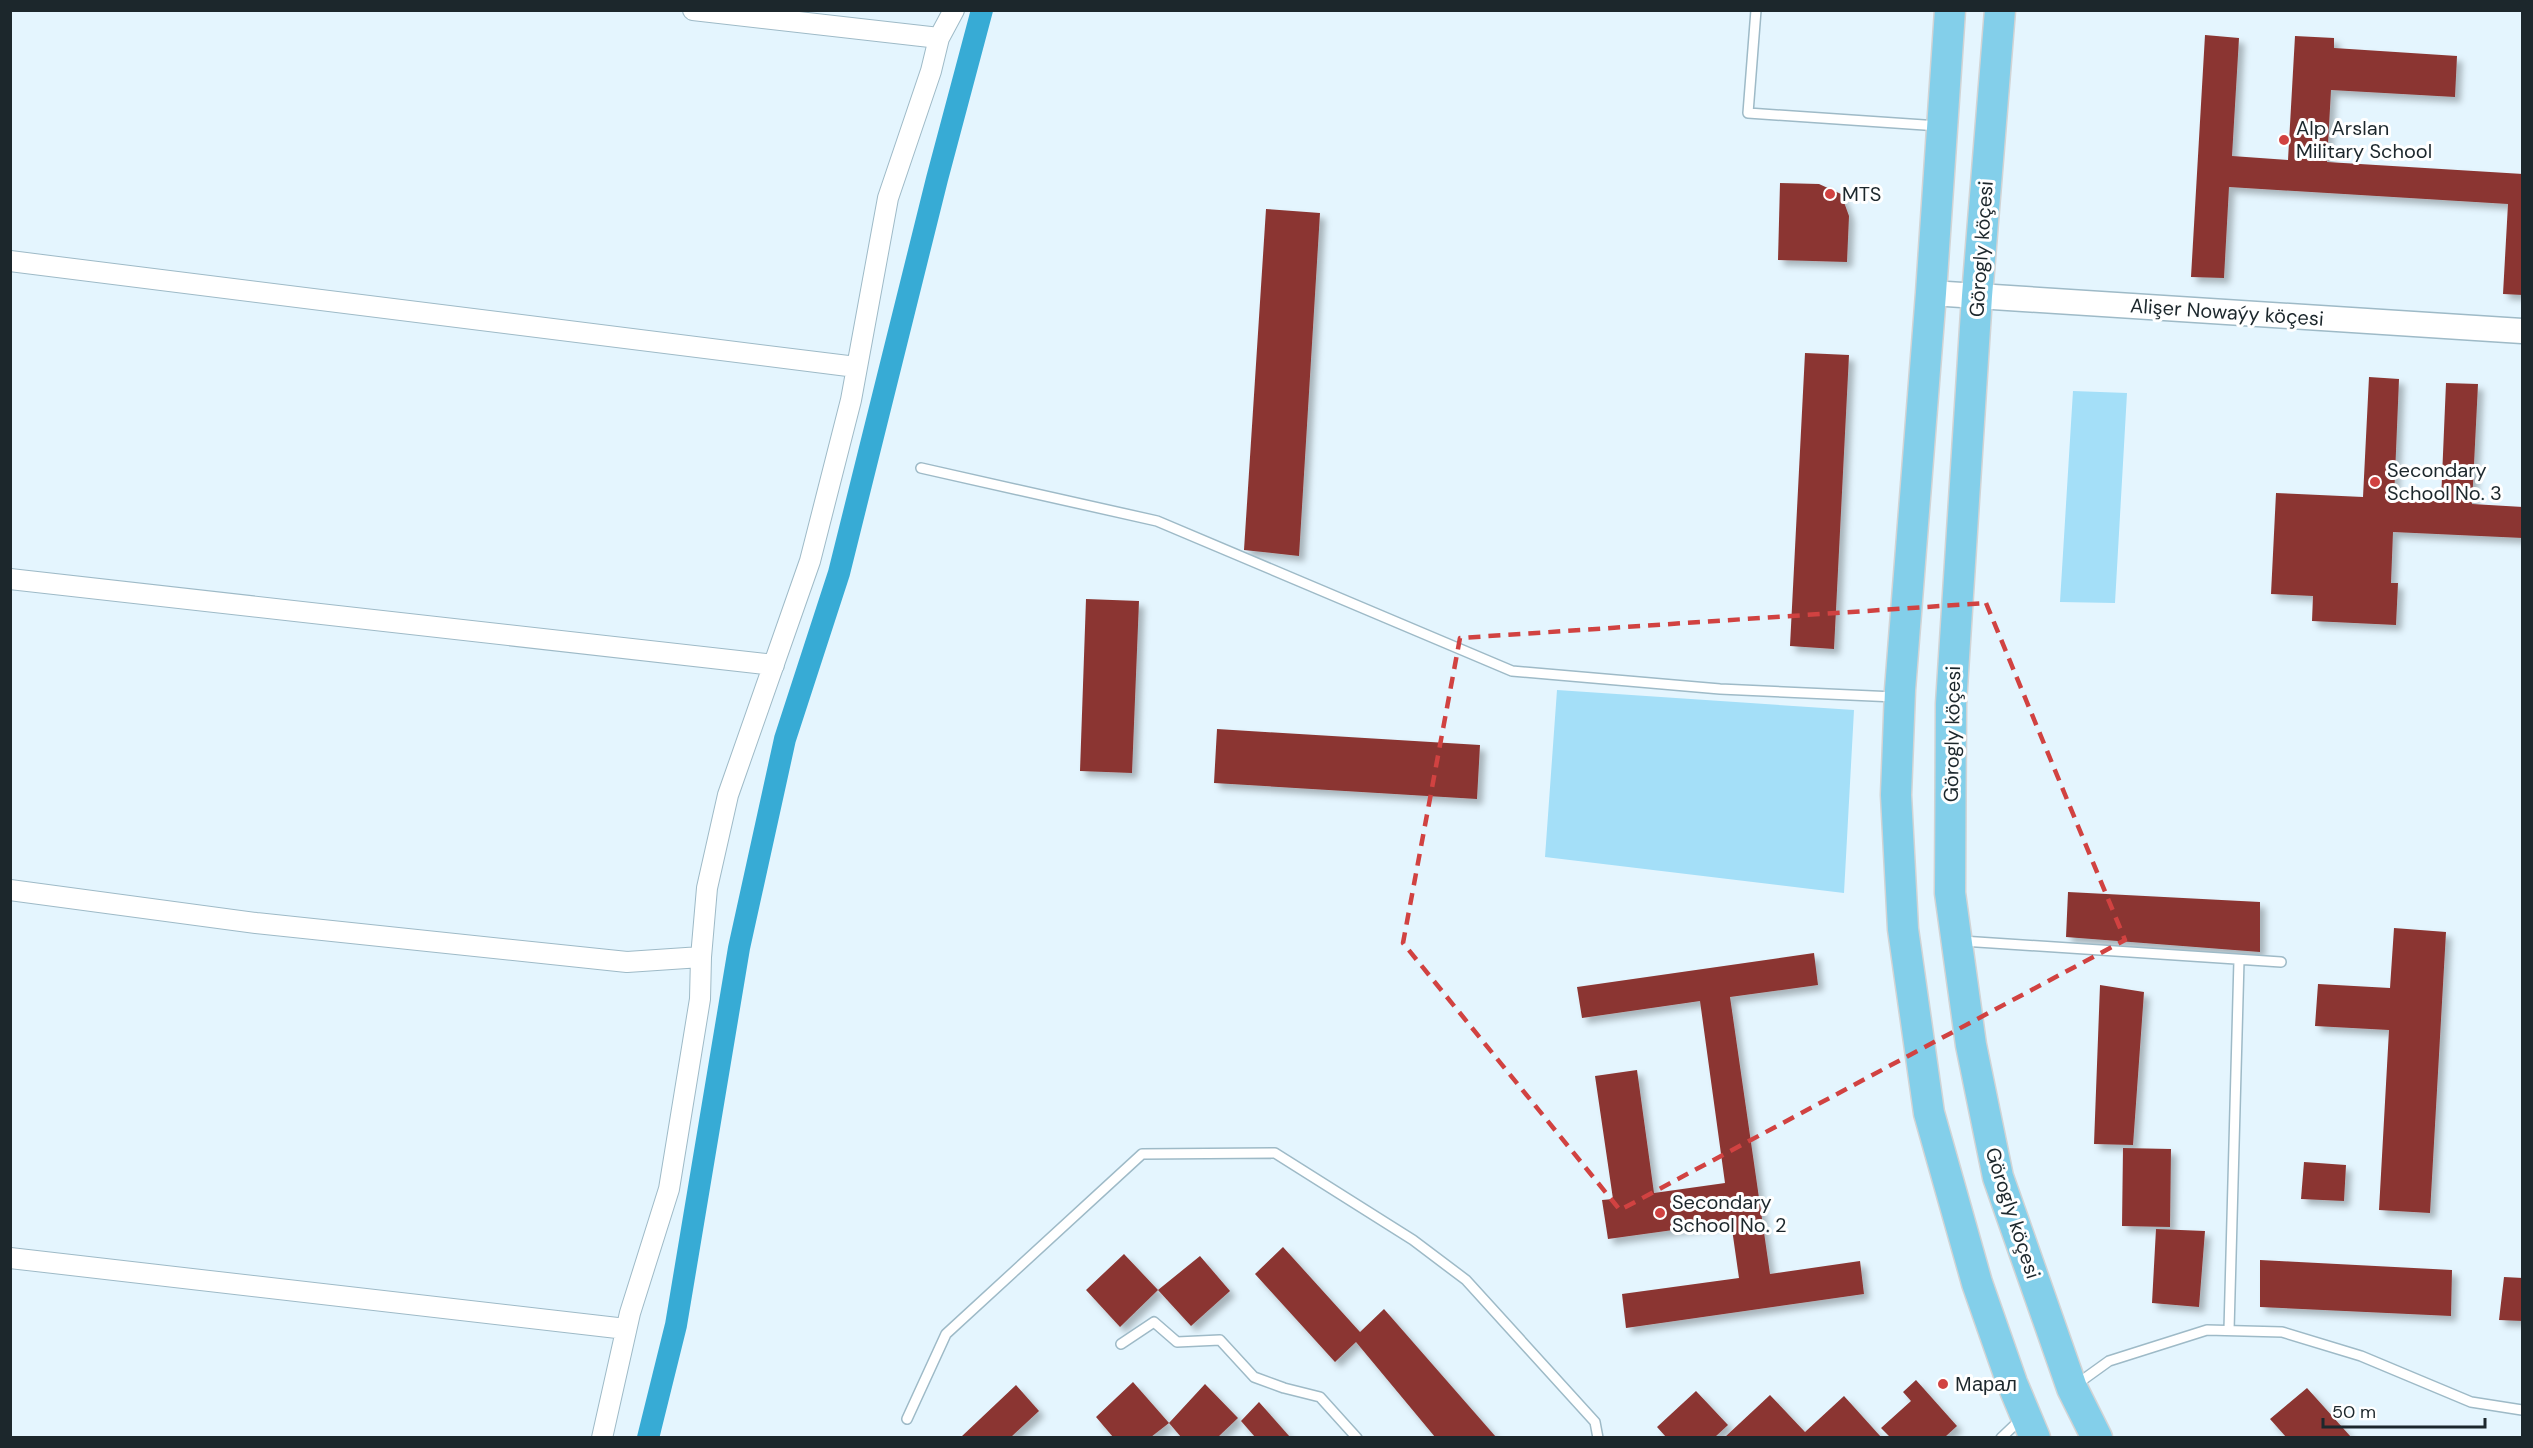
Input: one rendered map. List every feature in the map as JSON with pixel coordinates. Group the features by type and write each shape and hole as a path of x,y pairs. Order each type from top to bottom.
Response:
{"main road":[{"path":"1950,10 1900,697 1896,795 1903,929 1929,1113 1977,1283 2030,1427"},
{"name":"Görogly köçesi","path":"2000,10 1977,296 1951,704 1950,893 1971,1045 1998,1177 2072,1388 2097,1437"}],"street":[{"path":"693,10 939,38"},
{"path":"602,1437 626,1329 669,1189 700,999 707,888 729,795 810,561 851,400 856,367 866,330 888,198 931,71 939,38 954,10"},
{"path":"10,261 856,367"},
{"name":"Alişer Nowaýy köçesi","path":"1931,293 2523,331"},
{"path":"10,579 774,665"},
{"path":"10,890 256,923 627,962 701,957"},
{"path":"10,1258 626,1329"}],"lane":[{"path":"1756,10 1748,114 1942,126"},
{"path":"921,468 1157,521 1512,671 1720,689 1900,697"},
{"path":"1956,940 2281,962"},
{"path":"2229,1330 2239,960"},
{"path":"908,1419 946,1335 1142,1154 1275,1153 1413,1240 1466,1280 1595,1422 1598,1437"},
{"path":"1121,1344 1154,1322 1177,1342 1220,1340 1254,1377 1284,1388 1320,1397 1357,1437"},
{"path":"2072,1388 2109,1361 2207,1329 2282,1332 2361,1356 2471,1402 2523,1410"},
{"path":"2001,1437 2030,1427"}],"highlighted area":[{"path":"1986,603 2125,940 1620,1210 1403,943 1460,638"}],"shaded area":[{"path":"2073,391 2127,393 2115,603 2060,602"},
{"path":"1557,690 1854,710 1844,893 1545,857"}],"building":[{"path":"2205,35 2239,38 2232,156 2288,160 2295,36 2334,38 2334,48 2457,56 2455,97 2331,90 2327,162 2523,174 2523,295 2503,294 2508,204 2229,187 2224,278 2191,277"},
{"path":"1780,183 1819,184 1841,194 1849,216 1847,262 1778,260"},
{"path":"1266,209 1320,213 1299,556 1244,550"},
{"path":"1805,353 1849,355 1834,649 1790,646"},
{"path":"2369,377 2399,379 2394,499 2441,501 2446,383 2478,384 2472,504 2523,507 2523,538 2393,532 2391,583 2398,583 2396,625 2312,621 2313,596 2271,594 2276,493 2363,497"},
{"path":"1086,599 1139,601 1132,773 1080,771"},
{"path":"1217,729 1480,745 1477,799 1214,783"},
{"path":"2068,892 2260,902 2260,952 2066,937"},
{"path":"2394,928 2446,932 2430,1213 2379,1210 2389,1030 2315,1026 2318,984 2390,988"},
{"path":"1814,953 1818,985 1730,997 1770,1274 1860,1261 1864,1294 1626,1328 1622,1294 1739,1278 1731,1222 1608,1239 1602,1200 1613,1199 1595,1076 1637,1070 1654,1193 1725,1183 1700,1001 1582,1018 1577,987"},
{"path":"2100,985 2144,992 2133,1145 2094,1144"},
{"path":"2123,1148 2171,1149 2170,1227 2122,1226"},
{"path":"2304,1162 2346,1165 2344,1201 2301,1199"},
{"path":"2156,1229 2205,1231 2199,1307 2152,1303"},
{"path":"1283,1247 1360,1332 1384,1309 1496,1437 1435,1437 1356,1342 1335,1362 1255,1274"},
{"path":"1124,1254 1158,1290 1120,1327 1086,1290"},
{"path":"1200,1256 1230,1291 1191,1326 1158,1290"},
{"path":"2260,1260 2452,1270 2451,1316 2260,1307"},
{"path":"2504,1277 2523,1278 2523,1321 2499,1320"},
{"path":"1916,1380 1957,1426 1945,1437 1890,1437 1881,1428 1911,1401 1903,1392"},
{"path":"1133,1382 1169,1423 1151,1437 1113,1437 1096,1417"},
{"path":"1205,1384 1238,1418 1218,1437 1181,1437 1169,1423"},
{"path":"1016,1385 1039,1411 1011,1437 961,1437"},
{"path":"2307,1388 2351,1437 2286,1437 2270,1419"},
{"path":"1696,1391 1728,1425 1715,1437 1666,1437 1657,1427"},
{"path":"1770,1395 1805,1432 1844,1396 1881,1437 1725,1437"},
{"path":"1259,1402 1290,1437 1255,1437 1241,1421"}],"waterway":[{"path":"648,1438 676,1325 739,948 785,739 839,573 937,179 982,10"}],"place":[{"name":"Alp Arslan Military School","path":"2284,140"},
{"name":"MTS","path":"1830,194"},
{"name":"Secondary School No. 3","path":"2375,482"},
{"name":"Secondary School No. 2","path":"1660,1213"},
{"name":"Марал","path":"1943,1384"}]}
